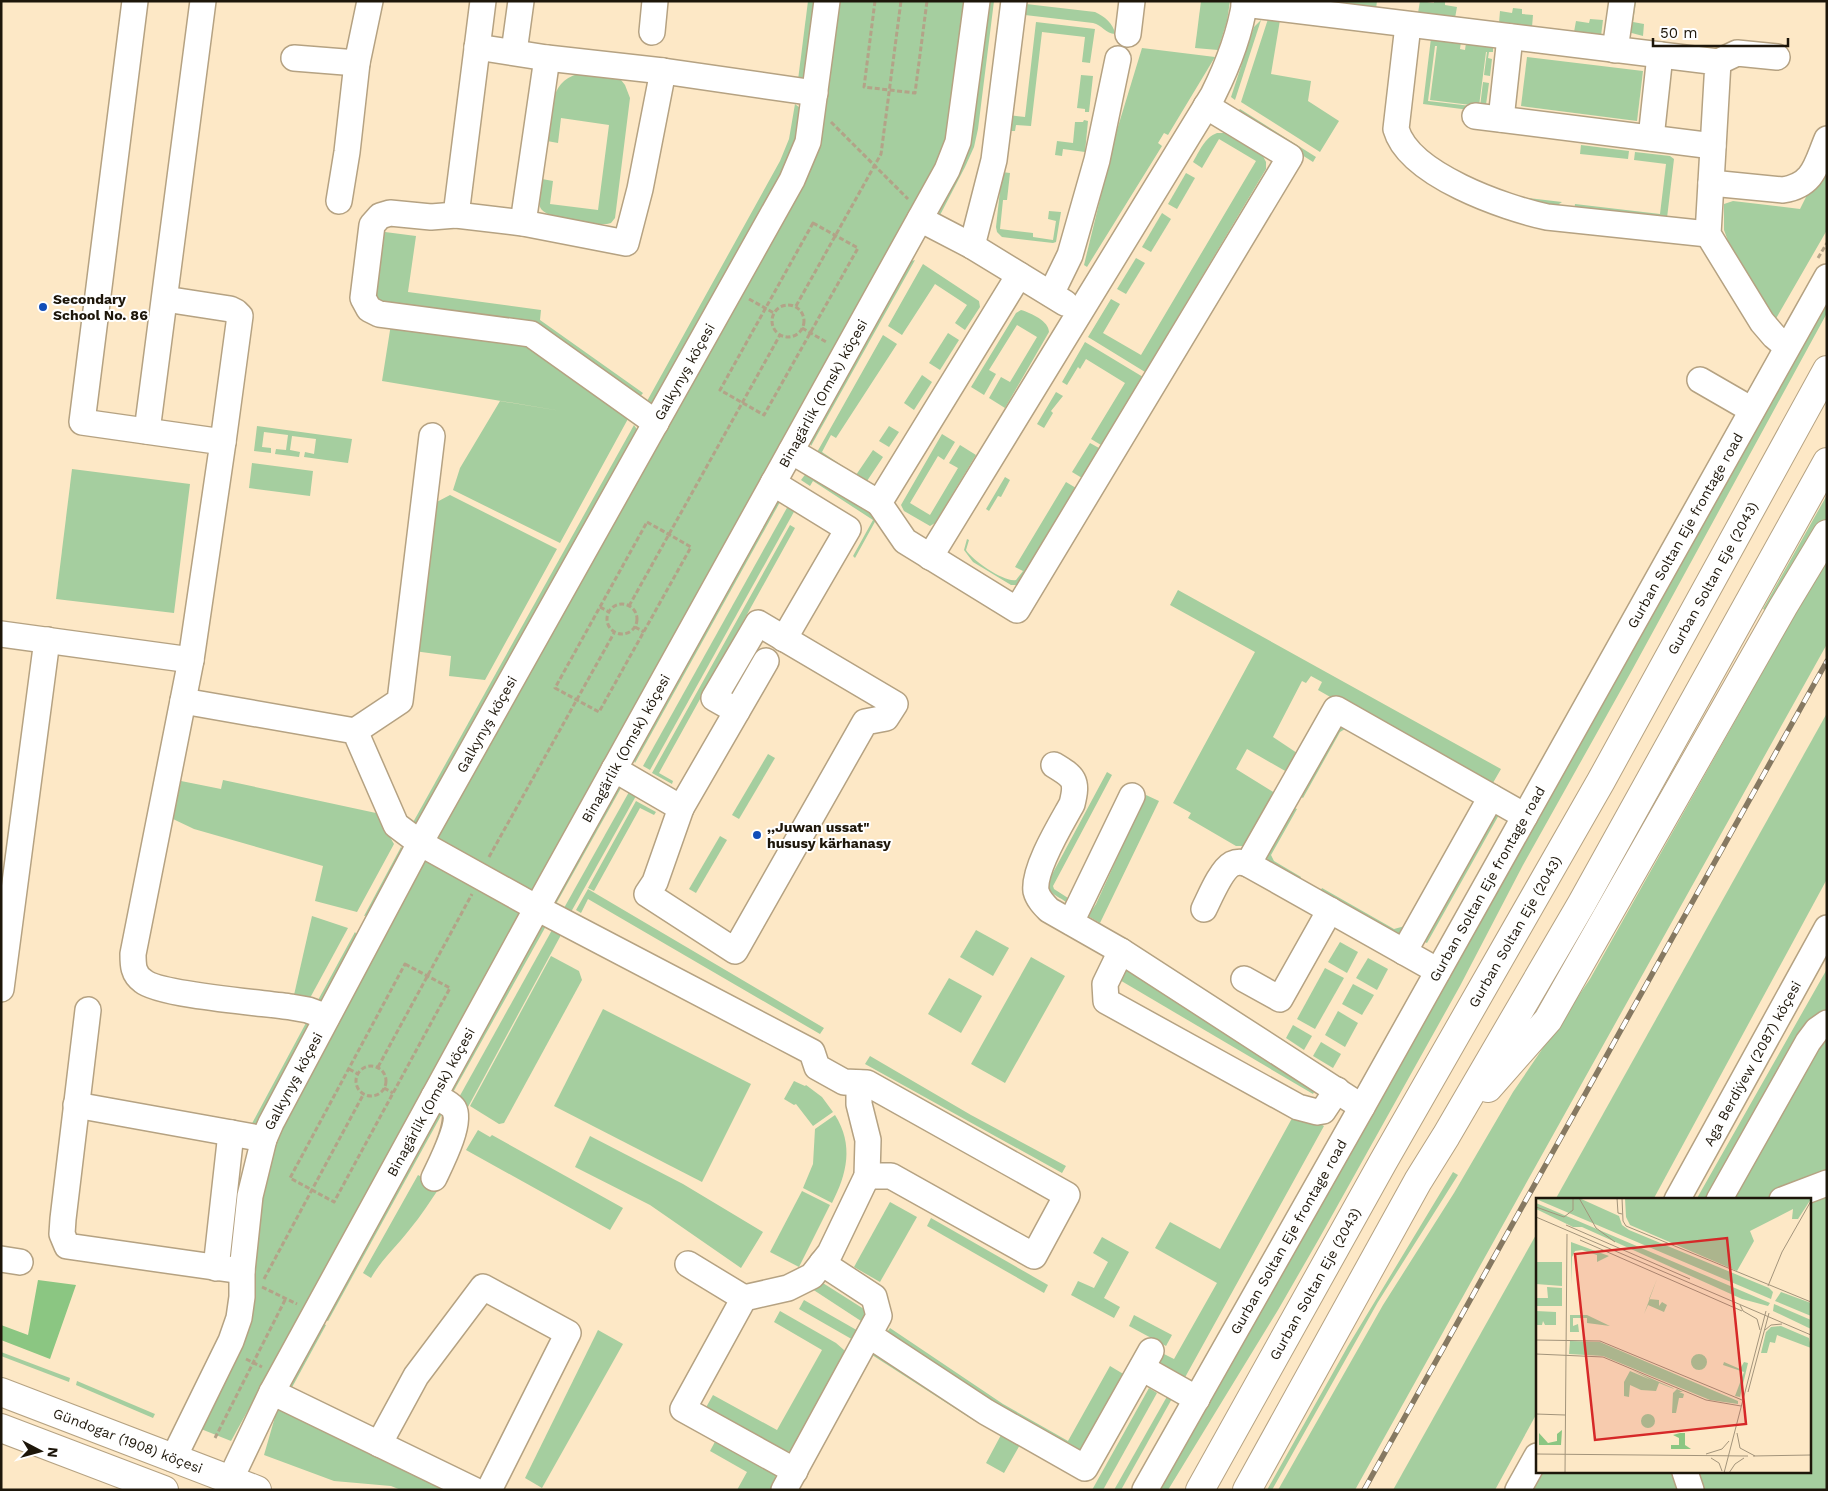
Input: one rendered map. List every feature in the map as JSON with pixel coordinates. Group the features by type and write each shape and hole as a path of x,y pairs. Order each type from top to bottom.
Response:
{"main road":[{"name":"Gurban Soltan Eje (2043)","path":"1200,1490 1383,1162 1601,781 1827,370"},
{"path":"1247,1490 1418,1181 1586,894 1827,462"},
{"path":"1446,1136 1548,1020 1783,607 1827,534"},
{"name":"Gündogar (1908) köçesi","path":"1,1392 173,1459 227,1485 256,1490"},
{"path":"1,1428 164,1490"}],"street":[{"path":"135,1 82,422 223,442"},
{"path":"148,431 204,1"},
{"path":"339,202 347,152 357,63 370,1"},
{"path":"456,215 483,1"},
{"path":"514,52 521,1"},
{"path":"652,32 656,1"},
{"name":"Galkynyş köçesi","path":"173,1459 232,1341 239,1318 250,1196 264,1139 420,843 792,180 808,142 827,1"},
{"name":"Binagärlik (Omsk) köçesi","path":"227,1485 270,1381 434,1096 791,451 917,212 947,170 958,142 977,1"},
{"path":"972,246 994,160 1014,1"},
{"path":"1128,34 1132,1"},
{"path":"1615,50 1622,1"},
{"path":"930,556 1206,106 1227,65 1237,37 1244,3 1718,62 1737,53 1777,57"},
{"path":"1408,24 1396,129 1405,149 1428,169 1493,202 1524,212 1547,217 1708,234"},
{"path":"1501,119 1510,37"},
{"path":"477,48 546,58 664,71 816,93"},
{"path":"1651,138 1660,55"},
{"path":"294,58 357,63"},
{"path":"523,223 546,58"},
{"path":"1051,294 1070,255 1097,160 1118,59"},
{"path":"1718,62 1708,234 1762,322 1787,346"},
{"path":"656,423 531,334 379,314 369,309 363,298 372,226 380,216 390,212 431,217 456,215 523,223 626,242 640,188 664,71"},
{"path":"791,451 879,503 905,541 1017,610 1290,156 1206,106"},
{"path":"1475,116 1713,146"},
{"path":"1711,183 1782,190 1792,188 1810,178 1827,140"},
{"path":"917,212 1080,312"},
{"path":"879,503 1019,275"},
{"name":"Gurban Soltan Eje frontage road","path":"1145,1490 1362,1108 1827,277"},
{"path":"165,299 230,309 240,316 191,660 133,954 133,969 143,982 169,991 291,1006 328,1017"},
{"path":"1700,380 1752,410"},
{"path":"183,701 355,731 400,701 432,436"},
{"path":"773,483 848,529 784,639"},
{"path":"737,711 714,698 758,623 895,704 886,718 865,722 735,951 647,894 655,882 681,808 766,661"},
{"path":"1,634 191,660"},
{"path":"1,990 47,640"},
{"path":"1248,864 1336,709 1525,816"},
{"path":"355,731 396,825 420,843 537,908 812,1052 817,1067 844,1082 867,1083 1067,1195 1034,1256 891,1176 867,1176"},
{"path":"1054,765 1069,774 1075,782 1074,793 1072,804 1040,866 1036,891 1041,902 1049,910 1121,951 1362,1108"},
{"path":"614,769 681,808"},
{"path":"1071,922 1132,796"},
{"path":"1404,952 1491,797"},
{"path":"1204,909 1225,870 1232,864 1240,862 1248,864 1438,971"},
{"path":"1244,979 1280,1000 1330,910"},
{"name":"Aga Berdiýew (2087) köçesi","path":"1678,1198 1827,928"},
{"path":"1121,951 1106,984 1106,1002 1298,1107 1317,1112 1323,1111 1337,1090"},
{"path":"88,1010 62,1234 68,1246 242,1271"},
{"path":"1720,1198 1808,1042 1817,1030 1827,1023"},
{"path":"688,1264 744,1298 788,1288 812,1276 830,1253 867,1176 868,1140 859,1104 859,1083"},
{"path":"434,1096 454,1109 456,1116 453,1132 434,1178"},
{"path":"76,1105 264,1139"},
{"path":"216,1268 231,1133"},
{"path":"1787,1198 1827,1183"},
{"path":"744,1298 684,1409 789,1480 879,1316 874,1297 822,1263"},
{"path":"379,1444 416,1376 483,1286 568,1333 489,1490"},
{"path":"869,1335 986,1412 1085,1468 1146,1359 1197,1399"},
{"path":"270,1381 379,1444 474,1490"},
{"path":"1518,1490 1536,1458"},
{"path":"1686,1474 1691,1490"}],"path":[{"path":"875,1 864,86 915,93 927,1"},
{"path":"796,306 881,154 901,1"},
{"path":"829,121 875,166 917,212"},
{"path":"813,223 858,248 764,415 720,390 766,308 813,223"},
{"path":"749,298 774,313"},
{"path":"782,305 796,306 802,311 804,318 802,328 794,336 780,335 772,323 774,313 782,305"},
{"path":"802,328 835,347"},
{"path":"630,606 780,335"},
{"path":"647,522 691,547 599,712 555,688 600,607 647,522"},
{"path":"616,605 630,606 637,617 635,627 628,634 614,633 609,628 607,622 609,612 616,605"},
{"path":"600,607 609,612"},
{"path":"635,627 644,632"},
{"path":"484,866 614,633"},
{"path":"378,1068 476,887"},
{"path":"405,964 428,976 450,988 334,1202 290,1178 405,964"},
{"path":"365,1067 378,1068 386,1078 384,1088 377,1095 363,1094 358,1090 356,1084 358,1074 365,1067"},
{"path":"348,1069 358,1074"},
{"path":"384,1088 393,1093"},
{"path":"304,1308 260,1286 363,1094"},
{"path":"215,1438 286,1298"},
{"path":"238,1355 253,1363 270,1381"}],"green space":[{"path":"808,1 816,1 806,75 798,80"},
{"path":"836,1 966,1 952,121 944,151 231,1441 201,1429 257,1219 269,1160 279,1133 424,858 784,216"},
{"path":"987,1 994,1 978,129 974,147 939,217 937,212"},
{"path":"1201,1 1230,1 1227,21 1218,50 1195,48"},
{"path":"1339,1 1377,1 1376,9 1338,4"},
{"path":"1420,1 1434,3 1434,1 1445,1 1445,5 1457,7 1455,18 1418,13"},
{"path":"1629,1 1636,1 1633,22 1644,24 1643,36 1628,32"},
{"path":"1026,4 1095,12 1108,21 1113,27 1115,34 1109,33 1093,23 1025,15"},
{"path":"1513,8 1522,9 1522,14 1533,15 1532,27 1499,23 1500,11 1512,13"},
{"path":"1268,19 1280,20 1271,74 1311,81 1308,101 1339,121 1320,152 1241,102"},
{"path":"1590,19 1603,20 1601,36 1574,32 1576,21 1589,23"},
{"path":"1261,20 1235,100 1231,97 1254,27"},
{"path":"1036,22 1095,29 1090,63 1082,62 1085,37 1042,32 1031,126 1016,125 1015,131 1007,131 1009,115 1025,117"},
{"path":"1431,38 1461,42 1460,49 1465,50 1466,43 1493,46 1493,52 1489,52 1488,58 1492,59 1490,76 1484,75 1486,52 1479,106 1430,100 1437,46 1435,46 1428,101 1480,107 1483,82 1489,83 1485,112 1423,104"},
{"path":"1142,48 1215,57 1168,135 1164,133 1158,143 1162,146 1087,267 1084,265 1117,130"},
{"path":"1527,57 1643,71 1637,121 1521,106"},
{"path":"578,74 621,80 630,98 615,218 611,223 607,224 592,224 560,218 544,212 539,204 542,179 553,181 550,204 598,210 609,125 561,118 558,143 547,141 556,92 568,78"},
{"path":"1081,75 1093,76 1089,112 1085,112 1085,109 1077,108"},
{"path":"795,104 800,108 799,129 787,165 652,405 646,403 780,161 789,139"},
{"path":"1240,109 1316,157 1313,162 1237,112"},
{"path":"1084,120 1088,121 1085,152 1063,149 1062,156 1055,155 1057,141 1073,143 1075,122 1083,122"},
{"path":"1217,133 1224,133 1263,156 1266,162 1266,169 1145,372 1088,337 1111,299 1120,304 1103,333 1141,355 1256,161 1219,139 1202,168 1193,162 1206,141"},
{"path":"1581,145 1629,151 1628,159 1580,154"},
{"path":"1635,152 1670,156 1674,159 1667,218 1574,212 1575,204 1660,214 1666,164 1634,160"},
{"path":"1827,155 1827,230 1774,322 1728,241 1724,230 1724,204 1733,201 1800,209"},
{"path":"1002,172 1010,173 1007,200 1003,200 1000,229 1033,233 1033,237 1053,240 1056,221 1048,219 1049,211 1061,212 1056,242 1002,237 997,232"},
{"path":"1186,173 1195,178 1177,209 1168,204"},
{"path":"1496,194 1562,202 1553,208"},
{"path":"1162,213 1171,219 1151,252 1142,247"},
{"path":"381,233 416,236 408,292 541,310 540,320 643,393 639,398 534,324 380,303 370,292"},
{"path":"1136,258 1145,263 1126,294 1117,289"},
{"path":"915,260 811,446 809,440 909,262"},
{"path":"923,264 979,301 980,307 965,330 955,323 967,305 935,284 902,335 888,326"},
{"path":"1827,295 1827,313 1523,865 1460,986 1320,1237 1278,1310 1168,1490 1158,1490 1412,1044"},
{"path":"1021,310 1043,321 1049,332 1005,408 989,398 1001,377 1010,382 1037,337 1017,325 989,370 996,374 984,395 971,387 1016,313"},
{"path":"391,324 522,343 629,417 560,543 453,490 460,468 500,401 561,411 382,381"},
{"path":"948,333 959,340 940,370 929,363"},
{"path":"883,335 897,344 836,438 831,435 822,452 856,475 873,450 883,457 867,481 816,454"},
{"path":"1085,342 1143,377 1101,445 1091,439 1125,383 1086,359 1080,369 1078,367 1067,385 1062,382"},
{"path":"922,375 932,382 914,410 904,403"},
{"path":"1056,392 1063,396 1051,411 1053,413 1044,428 1037,424"},
{"path":"634,425 638,431 417,824 411,826"},
{"path":"257,426 352,439 348,463 304,457 305,452 314,454 316,439 292,436 290,450 300,452 299,457 275,454 276,449 286,450 288,435 264,432 262,447 271,448 271,453 254,451"},
{"path":"889,426 899,432 889,447 879,441"},
{"path":"942,434 955,442 944,460 938,456 910,503 930,515 958,468 949,463 960,445 976,455 935,523 930,526 904,511 901,505"},
{"path":"1090,443 1099,448 1082,478 1072,472"},
{"path":"252,463 313,471 310,496 249,488"},
{"path":"72,469 190,484 174,613 56,599"},
{"path":"807,472 877,518 855,558 853,556 873,520 813,481 810,486 801,480"},
{"path":"1005,477 1010,480 1001,497 998,496 989,511 986,509"},
{"path":"1066,482 1076,488 1019,585 1011,585 973,562 964,550 967,539 969,540 966,550 969,554 989,570 1004,578 1016,580 1023,571 1015,567"},
{"path":"450,495 557,549 485,680 449,676 451,656 414,651 433,504"},
{"path":"1827,495 1827,644 1355,1490 1278,1490 1383,1305 1454,1193 1513,1092 1590,979 1789,625 1763,609"},
{"path":"775,499 780,502 635,763 633,759"},
{"path":"788,506 795,510 650,770 643,766"},
{"path":"790,525 795,528 659,773 673,781 672,784 652,773"},
{"path":"1178,590 1501,769 1490,788 1318,690 1322,682 1311,676 1306,683 1302,681 1273,737 1297,753 1287,772 1247,749 1236,769 1275,793 1245,846 1236,846 1188,818 1191,813 1173,803 1255,652 1170,605"},
{"path":"1827,713 1827,879 1654,1198 1556,1198"},
{"path":"1346,724 1383,744 1381,749 1345,729 1340,732 1303,798 1298,795 1335,729"},
{"path":"768,754 775,758 739,819 732,815"},
{"path":"1107,772 1112,775 1053,886 1054,889 1068,898 1066,902 1051,892 1048,882"},
{"path":"223,780 376,813 394,844 357,912 315,901 323,866 194,829 173,819 181,781 221,789"},
{"path":"617,787 621,788 556,904 554,902"},
{"path":"629,792 636,796 571,912 564,908"},
{"path":"1146,795 1159,801 1100,923 1088,916 1096,904"},
{"path":"636,801 656,812 654,815 640,808 594,891 588,888"},
{"path":"1292,807 1297,809 1271,855 1274,861 1301,877 1299,881 1270,865 1265,854"},
{"path":"1493,809 1500,813 1427,943 1420,940"},
{"path":"720,836 727,840 696,893 689,889"},
{"path":"401,847 403,849 369,915 364,916"},
{"path":"1426,887 1430,889 1407,931 1394,935 1319,893 1322,888 1394,929 1405,926"},
{"path":"588,889 824,1028 820,1034 588,899 581,913 576,910"},
{"path":"312,916 348,928 310,998 294,995"},
{"path":"540,926 546,926 451,1096 451,1084"},
{"path":"552,930 561,935 468,1107 457,1101"},
{"path":"976,930 1009,948 993,976 960,957"},
{"path":"355,932 358,937 326,1002 317,1002"},
{"path":"1340,942 1358,952 1347,973 1328,962"},
{"path":"551,956 579,971 582,980 504,1123 499,1124 470,1106"},
{"path":"1031,957 1065,976 1005,1083 971,1064"},
{"path":"1368,958 1388,969 1377,990 1356,978"},
{"path":"1125,967 1317,1087 1313,1094 1118,979"},
{"path":"1325,968 1344,978 1315,1029 1297,1019"},
{"path":"1827,969 1827,1490 1532,1490 1541,1474 1810,1474 1810,1198 1697,1198"},
{"path":"949,978 982,996 961,1033 928,1014"},
{"path":"1353,984 1374,995 1362,1015 1342,1004"},
{"path":"603,1009 751,1084 702,1182 554,1106"},
{"path":"1338,1011 1358,1023 1345,1047 1325,1035"},
{"path":"307,1021 310,1024 258,1128 249,1129"},
{"path":"1293,1025 1312,1036 1304,1050 1286,1038"},
{"path":"1321,1042 1341,1054 1333,1068 1313,1056"},
{"path":"870,1056 971,1115 1066,1166 1062,1173 865,1064"},
{"path":"794,1081 806,1085 822,1097 833,1112 813,1126 796,1104 794,1105 784,1099"},
{"path":"1296,1111 1324,1126 1183,1381 1155,1366 1162,1353 1174,1359 1217,1283 1155,1248 1170,1222 1220,1249"},
{"path":"443,1112 328,1321 323,1319 437,1113"},
{"path":"835,1115 845,1137 846,1159 845,1170 832,1203 803,1188 813,1164 815,1129"},
{"path":"478,1130 490,1137 492,1135 623,1208 610,1230 466,1150"},
{"path":"590,1136 683,1184 763,1232 741,1268 650,1205 575,1167"},
{"path":"1453,1172 1458,1175 1378,1302 1272,1490 1267,1490 1348,1346"},
{"path":"418,1175 440,1187 418,1219 384,1259 371,1278 363,1273"},
{"path":"802,1191 830,1205 799,1267 770,1252"},
{"path":"890,1202 917,1217 880,1282 854,1267"},
{"path":"931,1218 1048,1285 1044,1293 927,1226"},
{"path":"1536,1235 1536,1415 1495,1490 1393,1490"},
{"path":"1102,1237 1129,1252 1104,1298 1120,1307 1114,1318 1071,1295 1078,1281 1094,1288 1108,1262 1093,1253"},
{"path":"815,1278 867,1311 861,1321 809,1287"},
{"path":"38,1280 76,1285 50,1359 1,1340 1,1325 28,1335"},
{"path":"804,1300 860,1332 855,1341 799,1309"},
{"path":"780,1311 836,1343 844,1350 845,1355 794,1448 786,1453 704,1411 713,1395 777,1430 822,1350 774,1322"},
{"path":"1134,1315 1172,1335 1166,1346 1129,1326"},
{"path":"320,1322 326,1325 290,1391 287,1383"},
{"path":"890,1328 1003,1404 1068,1441 1110,1366 1125,1375 1082,1450 1077,1454 884,1336"},
{"path":"598,1330 623,1344 542,1488 525,1478"},
{"path":"873,1347 1021,1443 1004,1473 986,1463 1001,1435 973,1420 869,1353"},
{"path":"1,1352 70,1378 69,1382 1,1356"},
{"path":"77,1381 155,1414 153,1418 76,1385"},
{"path":"1149,1388 1157,1393 1103,1490 1092,1490"},
{"path":"1169,1393 1174,1395 1121,1490 1114,1490"},
{"path":"280,1409 443,1490 401,1490 391,1486 334,1481 264,1455 275,1417 271,1415"},
{"path":"717,1438 774,1472 776,1478 772,1490 737,1490 747,1472 710,1451"}],"railway":[{"path":"1364,1490 1827,661"}],"place":[{"name":"Secondary School No. 86","path":"43,307"},
{"name":",,Juwan ussat\" hususy kärhanasy","path":"757,835"}]}
